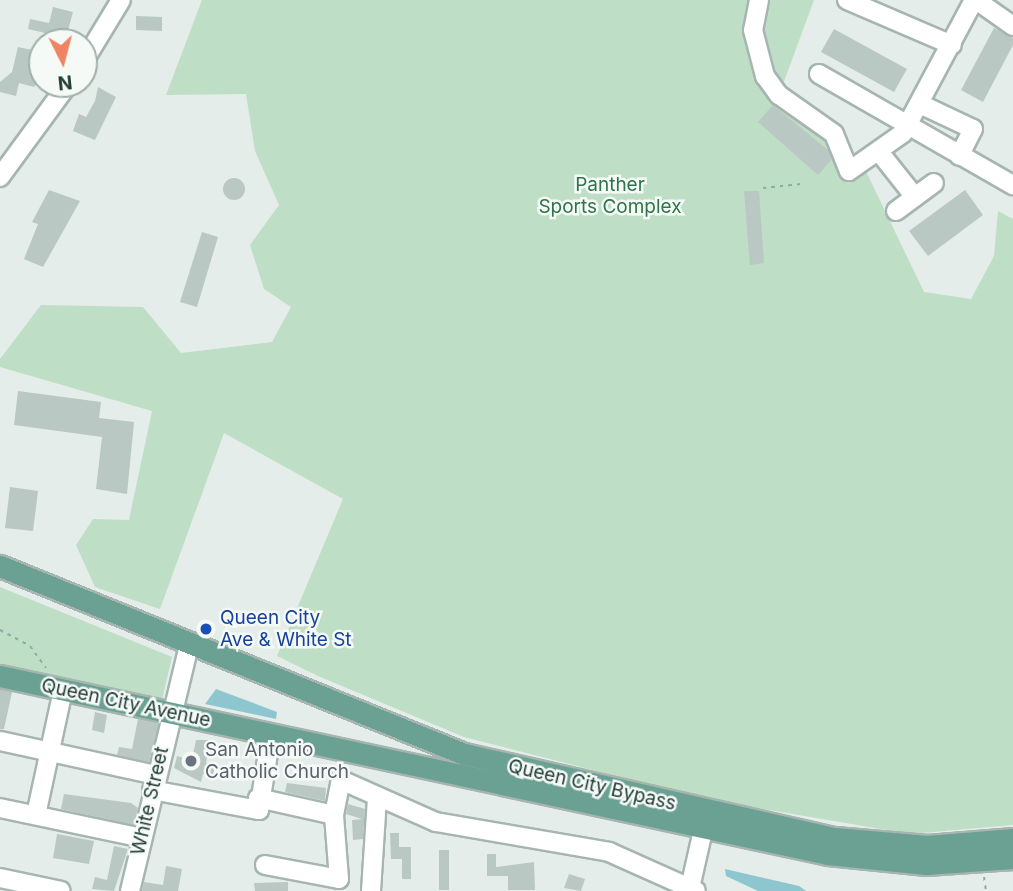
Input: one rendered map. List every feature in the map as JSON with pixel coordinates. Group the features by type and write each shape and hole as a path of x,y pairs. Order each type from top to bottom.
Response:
{"main road":[{"name":"Queen City Bypass","path":"0,566 464,754 705,820 875,860 1013,858"},
{"name":"Queen City Avenue","path":"0,676 56,683 271,734 705,820"},
{"name":"Queen City Bypass","path":"705,820 884,845 1013,839"}],"street":[{"path":"98,38 121,0"},
{"path":"759,0 753,30 765,76 779,95 834,134 849,171 880,153 909,125 922,105 975,0 1013,26"},
{"path":"847,0 952,45"},
{"path":"818,74 1013,185"},
{"path":"0,177 58,98"},
{"path":"922,105 973,129 959,156"},
{"path":"880,153 915,197"},
{"path":"896,211 934,183"},
{"name":"White Street","path":"130,891 154,782 190,642"},
{"path":"36,815 50,752 56,683"},
{"path":"0,741 50,752 259,810 258,797 271,734"},
{"path":"265,865 339,879 334,816 341,780 377,798 467,831 609,852 693,890 705,820"},
{"path":"258,797 334,816"},
{"path":"371,891 377,798"},
{"path":"0,808 142,838"},
{"path":"0,877 61,891"}],"path":[{"path":"763,188 802,184"},
{"path":"0,630 30,646 56,683"},
{"path":"984,876 986,891"}],"green space":[{"name":"Panther Sports Complex","path":"202,0 814,0 779,95 827,127 849,171 862,163 924,292 971,299 994,256 998,211 1013,219 1013,825 910,834 710,800 464,737 277,656 343,499 224,433 160,609 95,587 76,545 93,519 129,520 152,411 0,367 0,359 41,305 143,307 181,353 272,342 291,307 264,289 250,245 279,205 255,151 246,94 166,95"},
{"path":"0,587 172,657 162,700 0,665"}],"water":[{"path":"216,689 277,712 276,719 205,704"},
{"path":"725,869 799,886 806,891 758,891 726,876"}],"building":[{"path":"53,7 73,12 69,28 28,28 30,19 49,23"},
{"path":"136,16 162,17 162,31 136,30"},
{"path":"994,28 1013,38 1013,45 983,102 961,90"},
{"path":"834,29 907,69 894,92 821,52"},
{"path":"18,47 28,49 28,85 19,83 16,96 0,92 0,82 12,72"},
{"path":"98,87 116,97 95,140 73,131 79,114 86,117 98,98"},
{"path":"773,105 829,151 832,159 818,175 758,122"},
{"path":"234,178 242,181 245,189 242,197 234,200 226,197 223,189 226,181"},
{"path":"49,190 80,201 43,267 24,259 38,224 32,222"},
{"path":"965,190 983,215 928,256 909,231"},
{"path":"744,191 759,191 764,263 750,265"},
{"path":"202,232 218,237 197,307 180,302"},
{"path":"18,391 101,402 99,418 134,422 127,494 96,489 102,437 14,425"},
{"path":"10,487 38,491 33,531 5,528"},
{"path":"0,689 12,692 4,729 0,729"},
{"path":"95,712 107,715 104,733 92,730"},
{"path":"138,719 159,724 149,762 117,755 119,747 132,749"},
{"name":"San Antonio Catholic Church","path":"196,740 210,740 206,763 217,765 214,776 203,774 201,782 174,768 177,756 192,760"},
{"path":"287,783 326,788 325,801 285,792"},
{"path":"64,794 131,803 138,808 134,825 61,809"},
{"path":"348,804 365,809 363,839 353,840 352,820 362,819 346,814"},
{"path":"390,833 399,833 399,847 411,847 411,879 402,879 402,859 391,859"},
{"path":"57,834 94,841 89,864 53,858"},
{"path":"114,846 128,849 114,891 92,889 95,877 107,880"},
{"path":"439,850 449,850 449,890 439,890"},
{"path":"487,854 496,854 496,867 534,862 535,890 508,890 508,876 487,876"},
{"path":"166,866 182,869 178,891 142,891 144,882 163,885"},
{"path":"569,874 585,879 581,891 564,888"},
{"path":"288,882 288,891 255,891 254,883"}],"place":[{"name":"Queen City Ave & White St","path":"206,629"},
{"name":"San Antonio Catholic Church","path":"191,761"}]}
